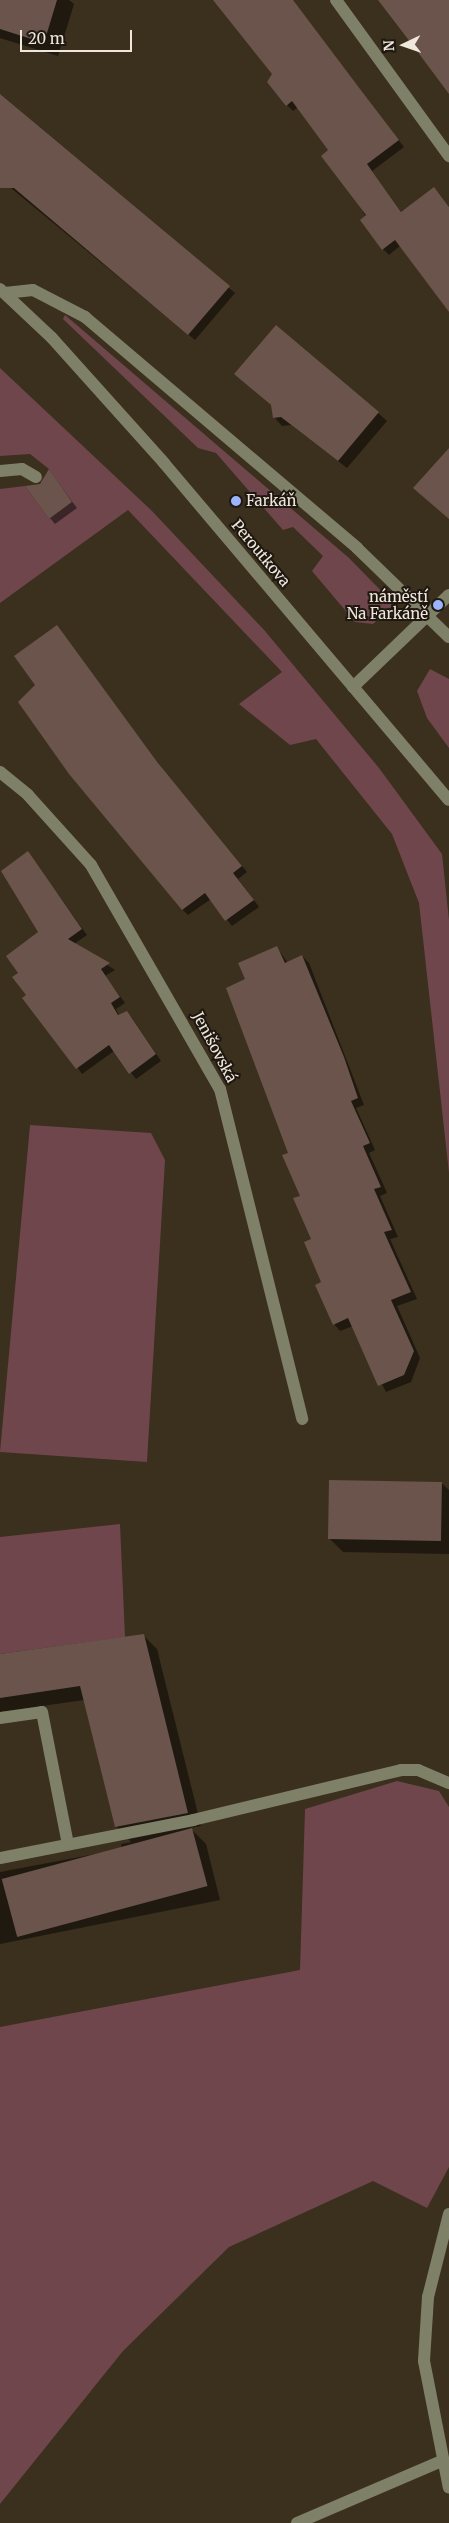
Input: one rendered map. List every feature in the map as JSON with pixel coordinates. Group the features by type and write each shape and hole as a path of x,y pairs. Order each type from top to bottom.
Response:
{"street":[{"path":"336,0 449,156"},
{"path":"2,291 33,290 85,317 357,548 428,619 449,637"},
{"name":"Peroutkova","path":"2,291 164,464 449,800"},
{"path":"0,471 22,469 36,478"},
{"path":"353,687 428,619 449,595"},
{"name":"Jenišovská","path":"0,772 28,795 91,865 220,1089 302,1419"},
{"path":"0,1718 42,1712 68,1844"},
{"path":"0,1858 194,1820 401,1770 418,1770 449,1783"},
{"path":"449,2214 428,2297 424,2361 442,2461 449,2488"},
{"path":"297,2523 442,2461"}],"shaded area":[{"path":"65,315 349,558 394,604 373,624 355,622 312,571 323,556 293,527 283,530 216,453 198,448 63,319"},
{"path":"0,368 152,511 265,631 379,768 442,854 449,920 449,1173 419,903 392,834 316,739 290,745 239,704 282,672 128,510 0,603 0,489 25,486 49,519 72,502 49,469 30,454 0,456"},
{"path":"430,669 449,679 449,748 427,718 417,691"},
{"path":"30,1125 151,1133 165,1160 147,1462 0,1452"},
{"path":"120,1524 125,1637 0,1654 0,1537"},
{"path":"397,1781 439,1791 449,1807 449,2167 427,2208 373,2181 229,2247 123,2351 0,2504 0,2027 300,1970 305,1809"}],"building":[{"path":"0,0 57,0 44,43 0,29"},
{"path":"213,0 293,0 399,140 367,164 401,212 434,187 449,207 449,312 395,240 382,250 360,220 366,215 321,156 328,150 292,101 286,106 267,82 272,74"},
{"path":"378,0 449,0 449,94 414,47"},
{"path":"0,94 230,286 188,335 14,188 0,188"},
{"path":"276,325 379,412 338,461 281,417 273,418 271,405 234,374"},
{"path":"449,448 449,519 413,488"},
{"path":"49,469 72,502 49,519 25,486 40,484"},
{"path":"57,625 158,763 242,866 233,873 254,900 225,921 205,893 182,910 69,774 18,702 35,685 14,656"},
{"path":"28,851 82,929 68,939 110,963 101,969 120,997 111,1003 118,1015 127,1011 156,1054 129,1074 109,1045 76,1069 22,998 26,995 12,977 18,973 6,956 38,932 1,871"},
{"path":"277,946 285,963 302,955 344,1057 358,1098 351,1101 370,1143 363,1146 381,1187 374,1189 392,1230 384,1232 411,1292 391,1300 414,1351 404,1375 378,1386 348,1318 333,1325 315,1285 321,1282 304,1242 311,1239 293,1198 300,1196 282,1155 288,1153 226,988 245,979 238,963"},
{"path":"329,1480 442,1482 441,1541 328,1539"},
{"path":"144,1634 188,1813 115,1827 80,1686 0,1698 0,1654"},
{"path":"192,1828 208,1886 17,1937 2,1879"}],"place":[{"name":"Farkáň","path":"236,501"},
{"name":"náměstí Na Farkáně","path":"438,605"}]}
